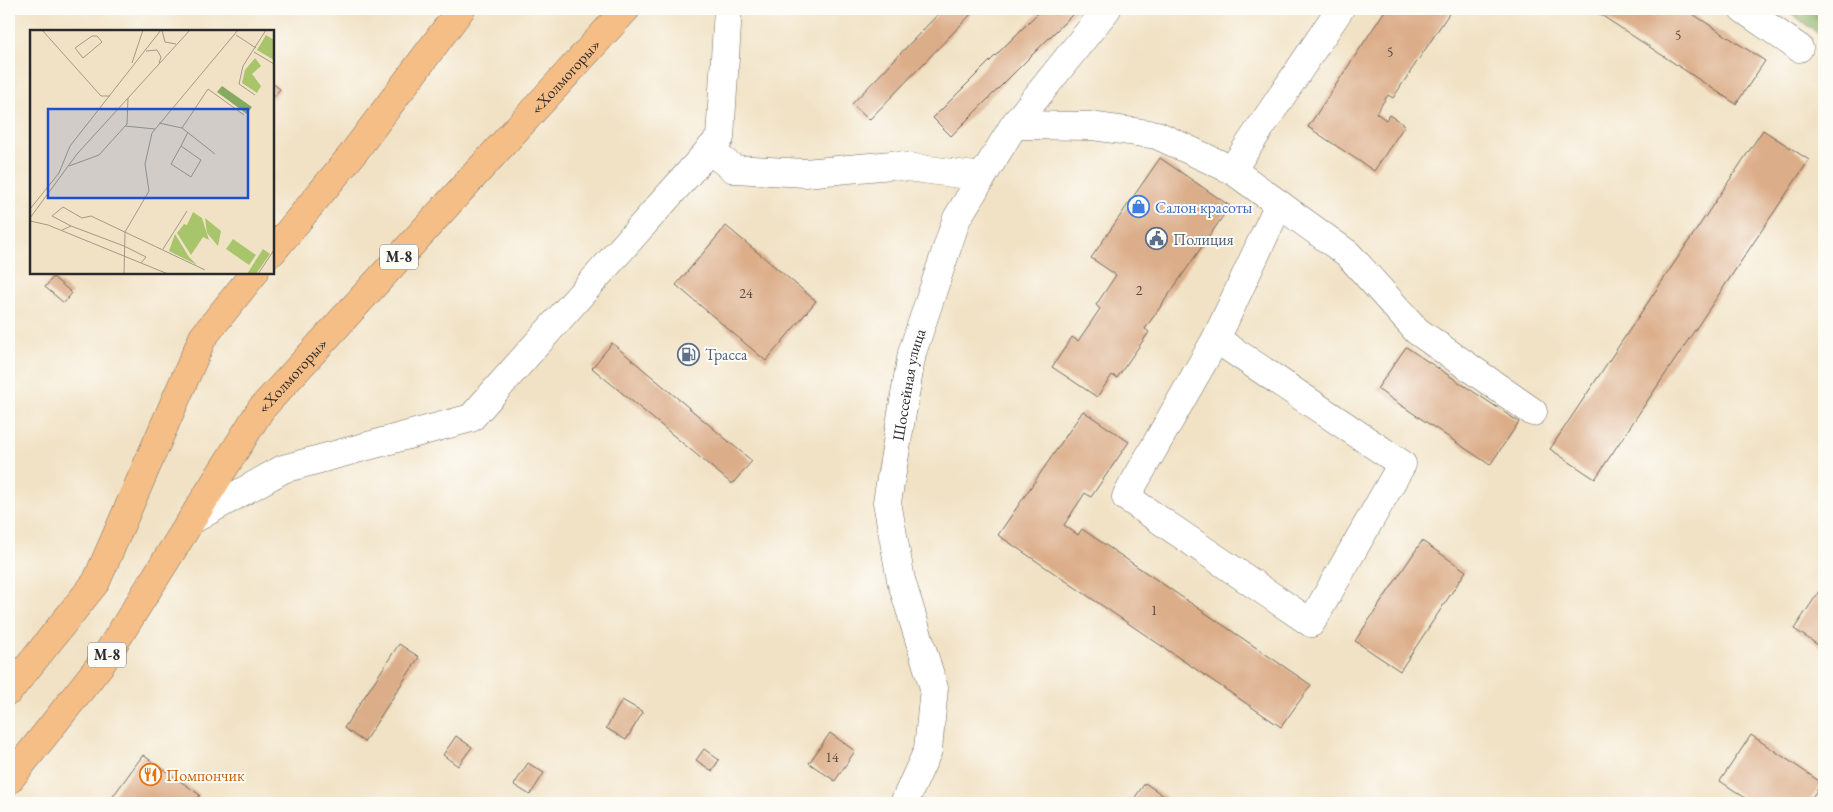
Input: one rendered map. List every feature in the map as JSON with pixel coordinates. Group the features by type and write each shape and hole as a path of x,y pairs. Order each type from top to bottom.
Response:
{"highway":[{"path":"274,250 351,156 461,9"},
{"name":"«Холмогоры»","path":"9,780 101,664 261,409 626,9"},
{"path":"9,691 96,582 203,337 253,274"}],"street":[{"path":"192,520 283,469 471,418 720,138 728,9"},
{"name":"Шоссейная улица","path":"904,803 928,750 934,688 901,580 887,502 912,353 957,218 1014,125 1108,9"},
{"path":"1232,170 1340,9"},
{"path":"1743,9 1799,48"},
{"path":"1014,125 1091,126 1157,135 1232,170 1348,254 1417,331 1533,412"},
{"path":"709,150 734,169 805,173 892,165 982,177"},
{"path":"1216,339 1402,464 1311,623 1126,497 1216,339 1279,204"}],"green space":[{"path":"1785,9 1824,9 1824,38"}],"building":[{"path":"943,9 976,9 869,120 852,104"},
{"path":"1042,9 1078,9 951,136 933,118"},
{"path":"1386,9 1452,9 1393,98 1388,95 1376,113 1386,120 1389,115 1405,125 1374,171 1308,127"},
{"path":"1592,9 1685,9 1765,61 1736,104"},
{"path":"274,84 280,89 274,96"},
{"path":"1763,130 1809,160 1595,479 1550,449"},
{"path":"1160,158 1230,206 1145,329 1149,332 1117,378 1112,375 1097,397 1052,367 1072,337 1078,341 1100,309 1096,305 1116,275 1091,258"},
{"path":"726,226 816,301 766,361 676,285"},
{"path":"53,277 72,293 64,303 45,287"},
{"path":"612,343 752,461 732,484 592,368"},
{"path":"1406,347 1519,422 1490,465 1377,389"},
{"path":"1083,411 1129,442 1091,497 1085,493 1064,525 1078,535 1082,529 1311,685 1281,727 998,535"},
{"path":"1422,541 1466,571 1400,671 1355,641"},
{"path":"1824,584 1824,649 1794,629"},
{"path":"399,644 419,657 364,742 344,728"},
{"path":"622,700 643,712 626,740 606,728"},
{"path":"830,733 855,751 835,781 809,763"},
{"path":"1751,735 1822,783 1808,803 1753,803 1720,781"},
{"path":"456,736 472,747 458,766 443,755"},
{"path":"704,749 719,760 712,771 696,760"},
{"name":"Помпончик","path":"143,755 200,795 194,803 108,803"},
{"path":"528,763 544,773 530,795 514,785"},
{"path":"1145,783 1167,798 1164,803 1131,803"}],"place":[{"name":"Салон красоты","path":"1139,207"},
{"name":"Полиция","path":"1157,239"},
{"name":"Трасса","path":"689,354"},
{"name":"Помпончик","path":"150,775"}]}
